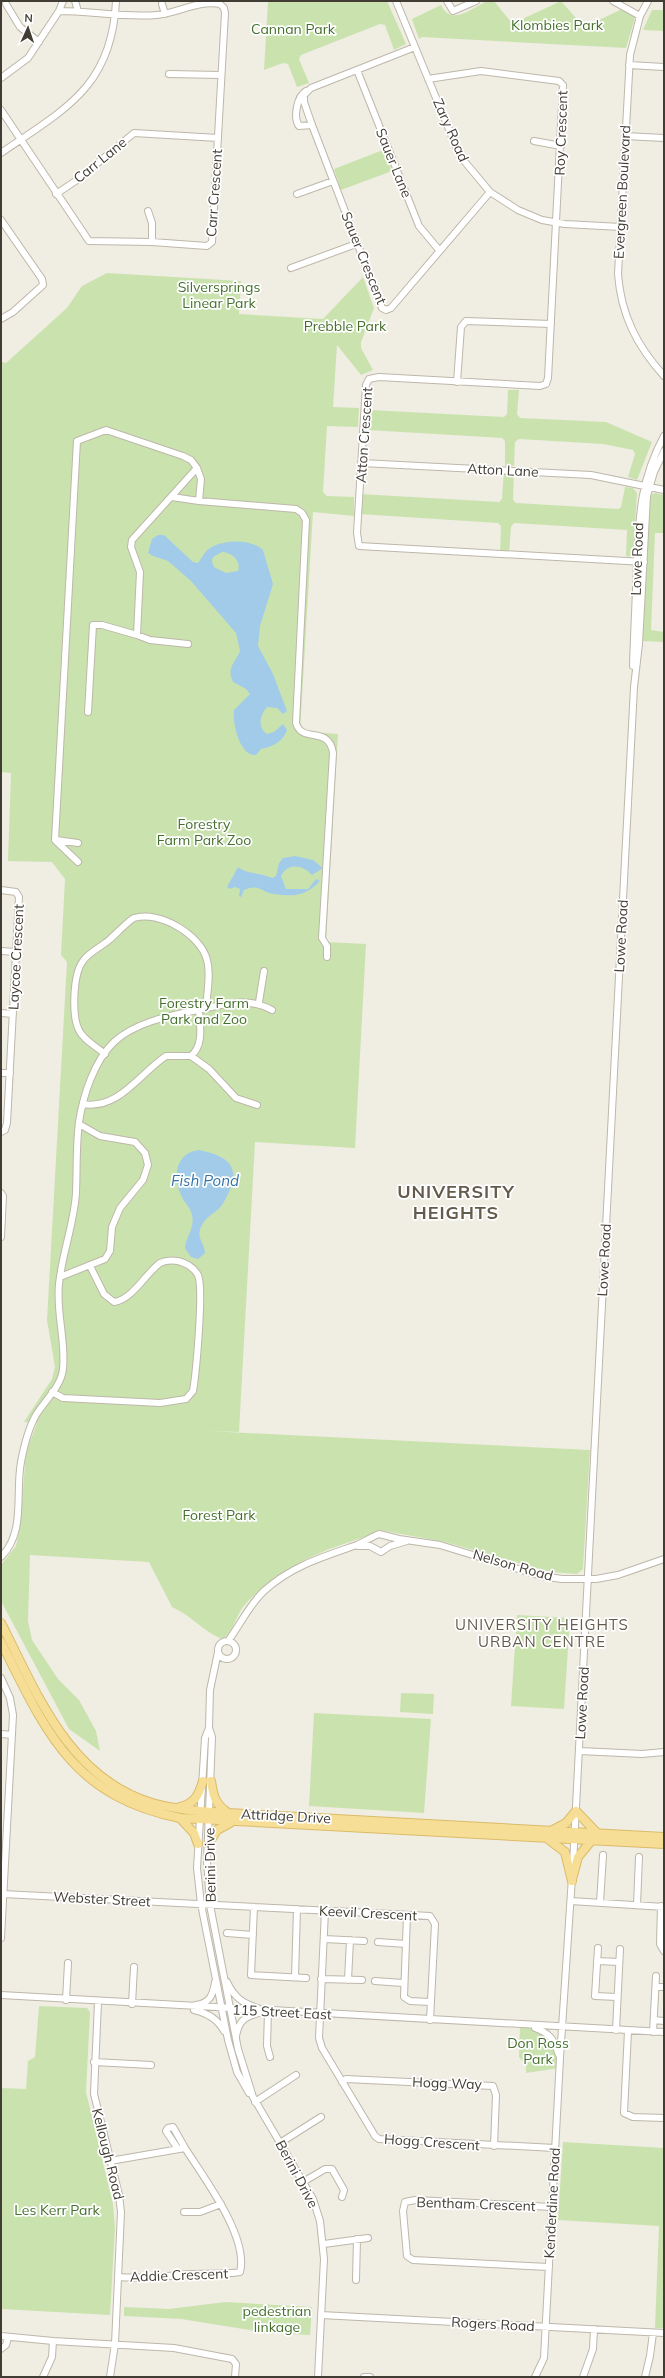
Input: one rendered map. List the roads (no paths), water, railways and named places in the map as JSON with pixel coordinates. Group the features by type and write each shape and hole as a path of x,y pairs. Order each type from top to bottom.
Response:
{"main road":[{"name":"Attridge Drive","path":"1,1623 51,1721 64,1740 89,1768 117,1788 137,1798 175,1808 200,1811 549,1835"},
{"name":"Attridge Drive","path":"1,1642 40,1718 54,1741 71,1762 90,1779 120,1800 142,1809 180,1818 234,1822 575,1836 598,1834 664,1837"},
{"path":"175,1808 188,1805 196,1798 207,1781"},
{"path":"207,1781 217,1804 227,1813"},
{"path":"572,1881 565,1852 549,1835 566,1823 576,1811 598,1834"},
{"path":"180,1818 194,1833 198,1844"},
{"path":"208,1845 216,1830 234,1822"},
{"name":"Attridge Drive","path":"575,1836 591,1841 664,1844"},
{"path":"572,1881 578,1857 591,1841"}],"street":[{"path":"1,78 24,62 59,11 63,1"},
{"path":"76,1 78,11"},
{"path":"1,152 61,113 87,88 106,55 112,38 116,1"},
{"name":"Zary Road","path":"396,1 460,156 490,192 518,210 557,223 621,228"},
{"path":"447,1 453,11 476,1"},
{"path":"613,1 640,16"},
{"name":"Evergreen Boulevard","path":"648,1 640,16 631,48 629,65 618,274 624,313 643,351 664,375"},
{"name":"Carr Crescent","path":"1,110 89,241 152,242 207,246 212,242 224,8 220,4 201,3 165,14 59,11"},
{"path":"6,4 20,27 39,42"},
{"path":"162,4 165,14"},
{"path":"312,125 299,126 297,122 300,98 308,90 415,47"},
{"path":"629,65 664,67"},
{"name":"Sauer Lane","path":"357,70 421,230 439,250"},
{"name":"Roy Crescent","path":"428,79 481,71 559,81 564,88 557,223"},
{"path":"169,74 221,75"},
{"name":"Sauer Crescent","path":"308,90 304,95 304,102 312,125 380,305 386,310 391,308 490,192"},
{"name":"Carr Lane","path":"56,194 77,180 134,133 218,138"},
{"path":"625,136 664,138"},
{"path":"534,141 561,146"},
{"path":"297,194 333,181"},
{"path":"148,211 152,223 152,242"},
{"path":"1,220 3,227 42,279 43,285 13,312 1,319"},
{"name":"Atton Crescent","path":"557,223 552,324 548,378 546,384 540,386 379,377 368,379 366,385 357,540 361,548 641,562"},
{"path":"291,268 356,244"},
{"path":"457,382 461,327 466,321 552,324"},
{"path":"78,862 55,840 77,441 106,430 183,456 191,460 197,468 201,479 199,501"},
{"name":"Lowe Road","path":"575,1836 634,687 639,644 641,562 647,486 652,459 664,436"},
{"name":"Lowe Road","path":"647,486 664,451"},
{"name":"Atton Lane","path":"362,463 591,475 664,490"},
{"path":"137,635 140,572 131,547 132,540 197,468"},
{"path":"172,497 199,501 296,509 302,513 306,520 296,724 297,728 304,734 324,737 332,746 333,753 322,938 327,946 327,957"},
{"path":"88,712 93,625 102,625 150,640 188,644"},
{"path":"55,840 78,843"},
{"name":"Laycoe Crescent","path":"1,890 16,892 19,897 7,1123 5,1130 1,1132"},
{"path":"105,1054 86,1039 77,1026 74,1010 77,972 84,959 133,918 152,918 166,921 184,930 199,943 208,961 206,1008"},
{"path":"1,951 16,952"},
{"path":"259,1002 264,971"},
{"path":"1,1557 14,1539 17,1521 20,1464 27,1436 35,1416 59,1384 63,1371 58,1301 60,1277 74,1210 79,1124 82,1104 90,1082 105,1054 114,1042 137,1028 172,1016 233,1003 259,1002 272,1010"},
{"path":"190,1056 197,1051 199,1042 199,1010"},
{"path":"1,1013 13,1014"},
{"path":"82,1104 96,1105 117,1098 166,1056 190,1056 209,1069 236,1098 257,1106"},
{"path":"1,1073 10,1073"},
{"path":"60,1277 90,1266 108,1255 112,1227 120,1208 144,1180 148,1165 145,1153 135,1142 100,1136 79,1124"},
{"path":"1,1193 3,1196 1,1236"},
{"path":"52,1392 63,1398 160,1403 186,1400 193,1391 200,1280 197,1273 185,1263 166,1261 154,1268 125,1297 114,1302 104,1294 90,1266"},
{"name":"Nelson Road","path":"231,1643 235,1632 248,1610 264,1591 290,1572 335,1551 354,1546 382,1533 389,1537 408,1541 440,1545 541,1576 562,1579 589,1579 618,1575 664,1559"},
{"path":"389,1537 390,1546"},
{"path":"373,1538 372,1544 374,1549"},
{"name":"Nelson Road","path":"354,1546 370,1546 384,1552 390,1546 408,1541"},
{"path":"200,1819 200,1811 207,1781 212,1737 209,1728 213,1677 220,1644 231,1643 236,1652 232,1657 223,1661 213,1677"},
{"path":"218,1652 221,1657 227,1659"},
{"path":"1,1678 13,1709 1,1938"},
{"path":"1,1734 12,1735"},
{"path":"580,1751 642,1754 664,1752"},
{"path":"207,1781 209,1820"},
{"name":"Berini Drive","path":"200,1819 197,1868 201,1904 228,2040 237,2072 304,2182 313,2199 320,2221 324,2244 318,2377"},
{"name":"Berini Drive","path":"209,1820 208,1845 210,1905 235,2038 254,2099"},
{"name":"Kenderdine Road","path":"535,2377 544,2358 560,2058 575,1836"},
{"path":"600,1903 603,1856"},
{"path":"637,1905 639,1857"},
{"name":"Webster Street","path":"3,1894 201,1904"},
{"path":"571,1901 663,1907 660,1944 664,1951"},
{"name":"Keevil Crescent","path":"201,1904 430,1916 435,1921 430,2020"},
{"path":"254,1907 251,1975 306,1978"},
{"path":"295,1977 297,1909"},
{"name":"Hogg Crescent","path":"325,1911 319,2038 322,2048 375,2136 379,2139 555,2148"},
{"path":"407,1915 403,1983 404,1997 407,1999 430,2002"},
{"path":"227,1933 253,1935"},
{"path":"324,1939 364,1941"},
{"path":"348,1980 350,1940"},
{"path":"378,1942 406,1944"},
{"path":"598,1948 595,1996 617,1997"},
{"path":"616,2030 620,1949"},
{"path":"597,1961 619,1962"},
{"path":"66,2000 68,1963"},
{"path":"132,2004 134,1967"},
{"path":"223,1973 232,1993 243,2004 267,2011"},
{"path":"653,2032 656,1976"},
{"path":"182,2007 203,2004 207,2001 213,1992 215,1977"},
{"path":"321,1979 362,1980"},
{"path":"375,1981 403,1983"},
{"path":"656,1987 664,1987"},
{"name":"115 Street East","path":"1,1995 182,2007 562,2027"},
{"name":"Kellough Road","path":"98,2002 94,2062 94,2094 121,2209 115,2344 110,2377"},
{"path":"182,2007 209,2015 220,2024 228,2040"},
{"path":"235,2038 238,2024 246,2016 267,2011"},
{"path":"267,2011 267,2046 270,2057"},
{"path":"654,2020 664,2021"},
{"path":"526,2025 546,2031 554,2040 560,2058"},
{"path":"562,2027 664,2032"},
{"path":"628,2031 624,2113 633,2117 664,2118"},
{"path":"94,2062 151,2066"},
{"path":"254,2099 296,2075"},
{"name":"Hogg Way","path":"342,2082 346,2079 493,2086 496,2095 494,2146"},
{"path":"280,2143 321,2117"},
{"name":"Addie Crescent","path":"119,2277 147,2279 240,2272 242,2264 236,2234 221,2204 173,2127 168,2128 166,2131 178,2149"},
{"path":"110,2161 186,2148"},
{"path":"304,2182 325,2169 332,2169 344,2190 342,2198"},
{"name":"Bentham Crescent","path":"549,2267 413,2260 407,2256 403,2211 405,2202 415,2200 552,2207"},
{"path":"184,2212 200,2212 221,2204"},
{"path":"324,2244 368,2238"},
{"path":"356,2280 357,2239"},
{"name":"Rogers Road","path":"321,2315 664,2333"},
{"path":"583,2377 591,2356 594,2329"},
{"path":"645,2377 653,2333"},
{"path":"1,2336 8,2338 174,2348 232,2359 236,2364 235,2377"},
{"path":"1,2348 6,2345 8,2338"},
{"path":"43,2377 52,2357 53,2341"},
{"path":"364,2377 370,2377"}],"water":[{"path":"158,535 164,535 193,562 198,563 210,548 223,543 245,542 258,546 263,550 273,584 260,626 258,646 273,674 287,711 283,714 277,708 267,707 261,717 261,724 262,728 267,734 274,732 283,724 287,730 280,741 269,747 261,749 256,755 250,754 241,745 234,723 234,710 250,694 246,689 233,682 230,673 240,651 236,633 191,581 168,561 148,553 152,539","holes":["225,552 235,558 239,567 238,571 226,573 214,567 212,562 213,557"]},
{"path":"295,856 313,860 323,868 312,875 304,869 296,866 288,869 281,876 286,889 308,889 316,879 320,881 310,890 299,894 281,895 253,887 244,890 241,897 239,896 240,889 235,887 230,889 227,887 238,867 242,870 272,878 276,876 279,863 283,858"},
{"name":"Fish Pond","path":"199,1150 212,1153 222,1158 232,1169 233,1176 232,1184 222,1205 202,1225 199,1233 205,1253 198,1259 191,1257 185,1248 193,1220 191,1211 183,1199 177,1184 177,1176 180,1162 184,1156"}],"district":[{"name":"UNIVERSITY HEIGHTS","path":"456,1201"},
{"name":"UNIVERSITY HEIGHTS URBAN CENTRE","path":"542,1632"}],"park label":[{"name":"Klombies Park","path":"557,25"},
{"name":"Cannan Park","path":"293,29"},
{"name":"Silversprings Linear Park","path":"219,296"},
{"name":"Prebble Park","path":"345,326"},
{"name":"Forestry Farm Park Zoo","path":"204,832"},
{"name":"Forestry Farm Park and Zoo","path":"204,1012"},
{"name":"Forest Park","path":"219,1515"},
{"name":"Don Ross Park","path":"538,2052"},
{"name":"Les Kerr Park","path":"57,2210"},
{"name":"pedestrian linkage","path":"277,2320"}]}
